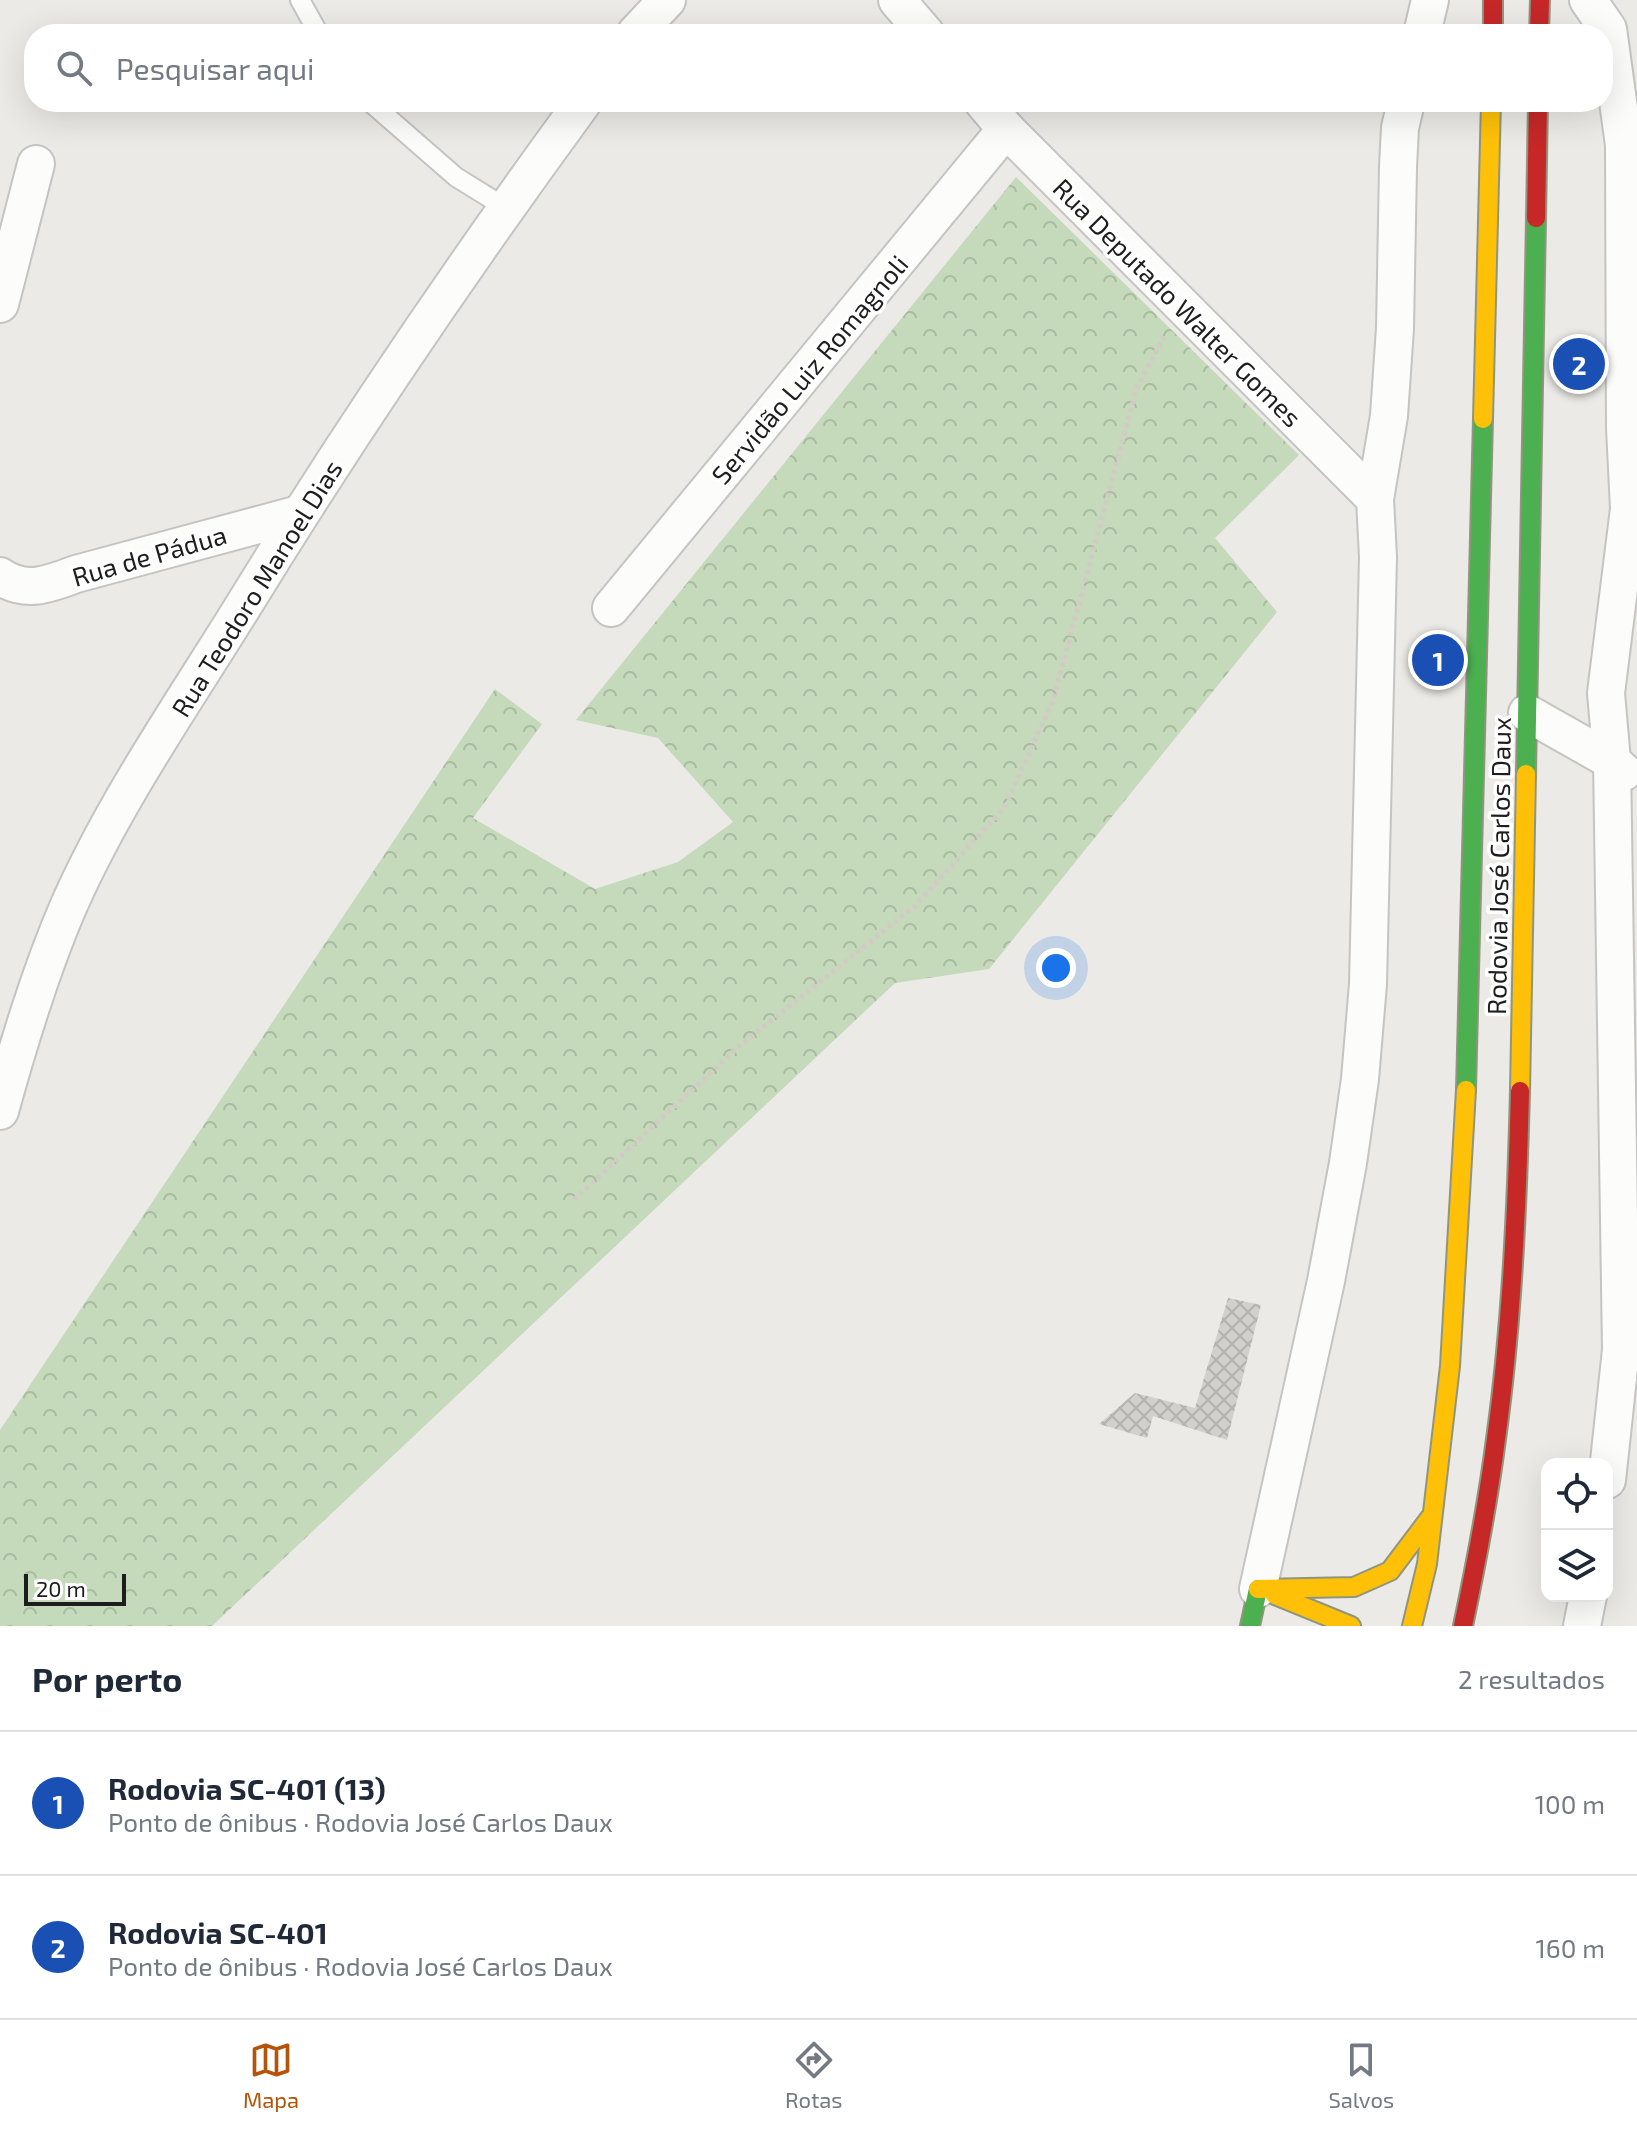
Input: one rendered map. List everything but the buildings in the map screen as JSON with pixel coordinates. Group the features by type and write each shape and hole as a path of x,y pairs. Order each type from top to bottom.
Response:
{"main road":[{"path":"1493,0 1493,24"},
{"path":"1539,24 1540,0"},
{"name":"Rodovia José Carlos Daux","path":"1412,1626 1427,1564 1450,1366 1464,1150 1491,112"},
{"name":"Rodovia José Carlos Daux","path":"1463,1626 1505,1387 1519,1155 1538,112"},
{"path":"1258,1589 1354,1587 1390,1571 1432,1516"},
{"path":"1473,1582 1483,1617"},
{"path":"1250,1626 1258,1589"},
{"path":"1258,1589 1351,1626"}],"street":[{"path":"644,24 667,0"},
{"path":"897,0 917,24"},
{"path":"1424,24 1430,0"},
{"path":"1588,0 1605,24"},
{"path":"1609,1458 1621,1350 1624,772 1606,693 1629,509 1631,324 1631,145 1613,54"},
{"name":"Rua Teodoro Manoel Dias","path":"0,1111 22,1033 69,905 131,788 299,514 506,208 576,112"},
{"name":"Rua Deputado Walter Gomes","path":"992,112 1375,499"},
{"path":"1258,1589 1326,1281 1360,1079 1368,984 1378,557 1375,499 1389,416 1395,328 1398,167 1404,112"},
{"name":"Servidão Luiz Romagnoli","path":"611,608 1006,129"},
{"path":"0,304 36,164"},
{"name":"Rua de Pádua","path":"0,576 11,584 40,587 76,574 299,514"},
{"path":"1527,713 1624,772"},
{"path":"1582,1626 1587,1602"}],"lane":[{"path":"300,0 313,24"},
{"path":"381,112 456,177 506,208"}],"path":[{"path":"574,1200 738,1047 915,906 1004,808 1053,701 1137,387 1181,304"}],"green space":[{"path":"1016,177 1299,455 1215,538 1277,612 989,969 895,983 212,1626 0,1626 0,1430 495,689 542,724 473,818 595,889 678,862 733,822 658,738 576,720"}],"traffic: fast":[{"path":"1526,774 1536,218"},
{"path":"1466,1090 1483,419"},
{"path":"1250,1626 1258,1589"}],"traffic: slow":[{"path":"1483,419 1491,112"},
{"path":"1520,1091 1526,774"},
{"path":"1412,1626 1427,1564 1450,1366 1466,1090"},
{"path":"1258,1589 1354,1587 1390,1571 1430,1518"},
{"path":"1275,1595 1351,1626"}],"traffic: jam":[{"path":"1493,0 1493,24"},
{"path":"1539,24 1540,0"},
{"path":"1536,218 1538,112"},
{"path":"1463,1626 1502,1396 1513,1265 1520,1091"}],"place":[{"name":"Rodovia SC-401","path":"1579,364"},
{"name":"Rodovia SC-401 (13)","path":"1438,660"}]}
